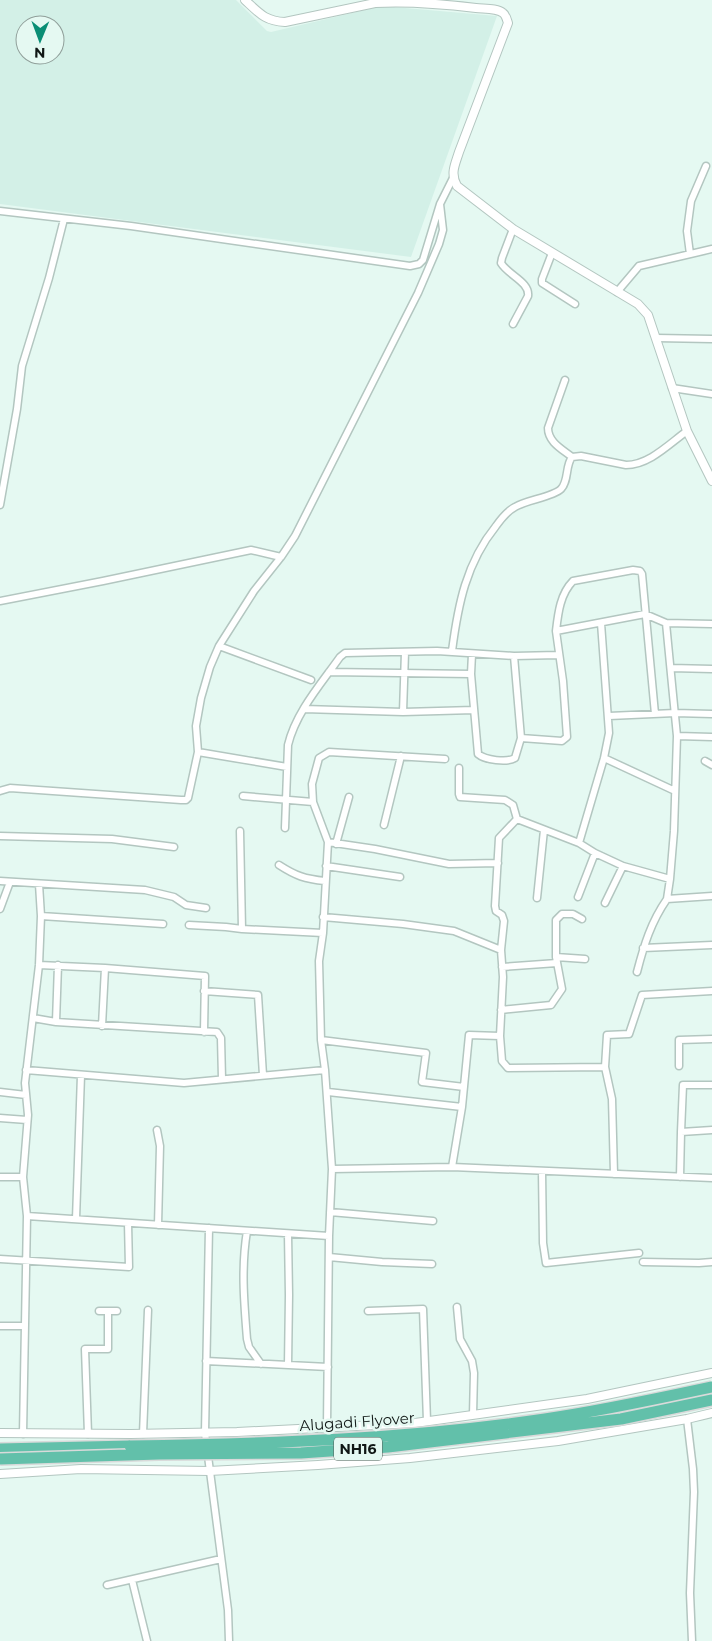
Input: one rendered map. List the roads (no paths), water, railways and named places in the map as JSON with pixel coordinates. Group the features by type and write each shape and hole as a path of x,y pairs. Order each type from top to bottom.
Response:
{"highway":[{"name":"Alugadi Flyover","path":"0,1449 381,1437 545,1419 625,1406 712,1387"},
{"name":"Alugadi Flyover","path":"0,1459 159,1454 301,1453 388,1447 621,1419 712,1400"}],"street":[{"path":"245,0 258,13 272,21 285,22 391,2 440,4 494,10 503,13 507,17 508,23 459,152 453,171 453,178 457,186 513,229 645,310 687,431 711,479"},
{"path":"690,254 687,231 691,201 706,166"},
{"path":"0,211 131,226 410,266 419,264 423,260 440,204 453,178"},
{"path":"0,791 10,788 186,800 190,792 198,752 196,726 201,698 210,667 219,646 254,592 295,536 418,293 443,230 440,204"},
{"path":"0,505 17,409 22,366 49,278 64,219"},
{"path":"513,229 501,263 529,291 513,324"},
{"path":"617,292 640,266 712,249"},
{"path":"552,253 542,283 575,304"},
{"path":"656,338 712,339"},
{"path":"564,380 548,428 548,434 550,440 572,457 581,456 634,465 642,462 687,431"},
{"path":"672,388 712,394"},
{"path":"452,652 456,618 462,592 476,556 490,532 504,515 515,506 559,491 563,487 569,461 572,457"},
{"path":"0,600 251,550 280,557"},
{"path":"521,738 562,741 567,737 563,681 556,631 558,612 564,594 573,581 638,570 642,574 655,714"},
{"path":"556,631 645,614 666,623 712,624"},
{"path":"579,843 604,758 609,733 601,623"},
{"path":"637,972 652,924 667,899 670,879 677,736 666,623"},
{"path":"219,646 311,680"},
{"path":"403,712 405,652"},
{"path":"285,828 288,745 291,732 329,672 345,653 452,652 514,656 558,655"},
{"path":"472,654 471,674 478,754 480,756 512,760 517,754 521,738 514,656"},
{"path":"671,668 712,669"},
{"path":"329,672 471,674"},
{"path":"304,709 403,712 474,710"},
{"path":"609,716 674,713 712,714"},
{"path":"677,736 712,737"},
{"path":"198,752 287,766"},
{"path":"327,1427 328,1257 332,1169 328,1092 321,1040 319,961 323,933 328,842 313,802 312,784 317,763 322,755 329,752 446,759"},
{"path":"384,825 401,756"},
{"path":"604,758 675,791"},
{"path":"705,761 712,765"},
{"path":"459,768 458,794 460,796 505,800 513,805 516,820"},
{"path":"242,796 313,802"},
{"path":"336,844 349,797"},
{"path":"516,820 579,843 623,866 670,879"},
{"path":"516,820 499,838 495,906 496,911 502,915 504,921 501,950 500,1036 502,1061 508,1068 605,1067"},
{"path":"240,830 242,929"},
{"path":"537,898 544,830"},
{"path":"0,836 112,839 174,848"},
{"path":"328,842 375,849 449,864 498,863"},
{"path":"578,897 595,853"},
{"path":"279,865 300,877 325,881"},
{"path":"326,866 400,877"},
{"path":"605,903 623,866"},
{"path":"0,881 145,890 174,896 186,905 206,908"},
{"path":"0,909 10,882"},
{"path":"23,1434 28,1216 23,1177 27,1120 26,1070 39,965 42,916 39,884"},
{"path":"667,899 712,896"},
{"path":"501,1010 551,1005 562,989 556,960 556,920 562,914 573,914 582,919"},
{"path":"42,916 163,924"},
{"path":"323,917 403,924 454,931 501,950"},
{"path":"188,925 323,933"},
{"path":"643,948 712,945"},
{"path":"502,967 556,960 585,959"},
{"path":"39,965 205,976 204,1032"},
{"path":"56,1022 58,965"},
{"path":"102,1026 105,968"},
{"path":"204,991 258,996 263,1075"},
{"path":"614,1174 612,1099 605,1067 607,1034 629,1034 642,995 712,991"},
{"path":"33,1018 102,1026 217,1032 220,1035 222,1079"},
{"path":"452,1167 462,1107 469,1034 500,1036"},
{"path":"679,1066 679,1040 712,1039"},
{"path":"321,1040 426,1053 422,1082 464,1087"},
{"path":"26,1070 184,1083 325,1070"},
{"path":"76,1219 81,1075"},
{"path":"680,1177 683,1084 712,1085"},
{"path":"0,1092 26,1095"},
{"path":"328,1092 462,1107"},
{"path":"0,1118 27,1120"},
{"path":"157,1130 160,1146 158,1225"},
{"path":"681,1132 712,1130"},
{"path":"332,1169 452,1167 712,1178"},
{"path":"542,1171 543,1243 546,1263 639,1254"},
{"path":"0,1177 23,1177"},
{"path":"330,1212 433,1221"},
{"path":"28,1216 329,1236"},
{"path":"0,1259 129,1267 128,1223"},
{"path":"209,1228 205,1433 228,1610 229,1641"},
{"path":"247,1231 243,1255 242,1282 247,1339 249,1347 261,1364"},
{"path":"288,1234 288,1365"},
{"path":"328,1257 432,1264"},
{"path":"643,1262 712,1262"},
{"path":"457,1307 460,1338 472,1361 474,1373 473,1415"},
{"path":"368,1311 423,1309 427,1421"},
{"path":"98,1310 117,1311"},
{"path":"143,1434 148,1310"},
{"path":"88,1434 85,1349 108,1349 108,1311"},
{"path":"0,1326 25,1326"},
{"path":"206,1361 328,1367"},
{"path":"0,1433 205,1433 427,1421 588,1399 712,1373"},
{"path":"0,1474 81,1469 209,1470 410,1458 558,1441 712,1413"},
{"path":"687,1419 694,1492 690,1593 692,1641"},
{"path":"107,1586 221,1559"},
{"path":"132,1580 147,1641"}]}
